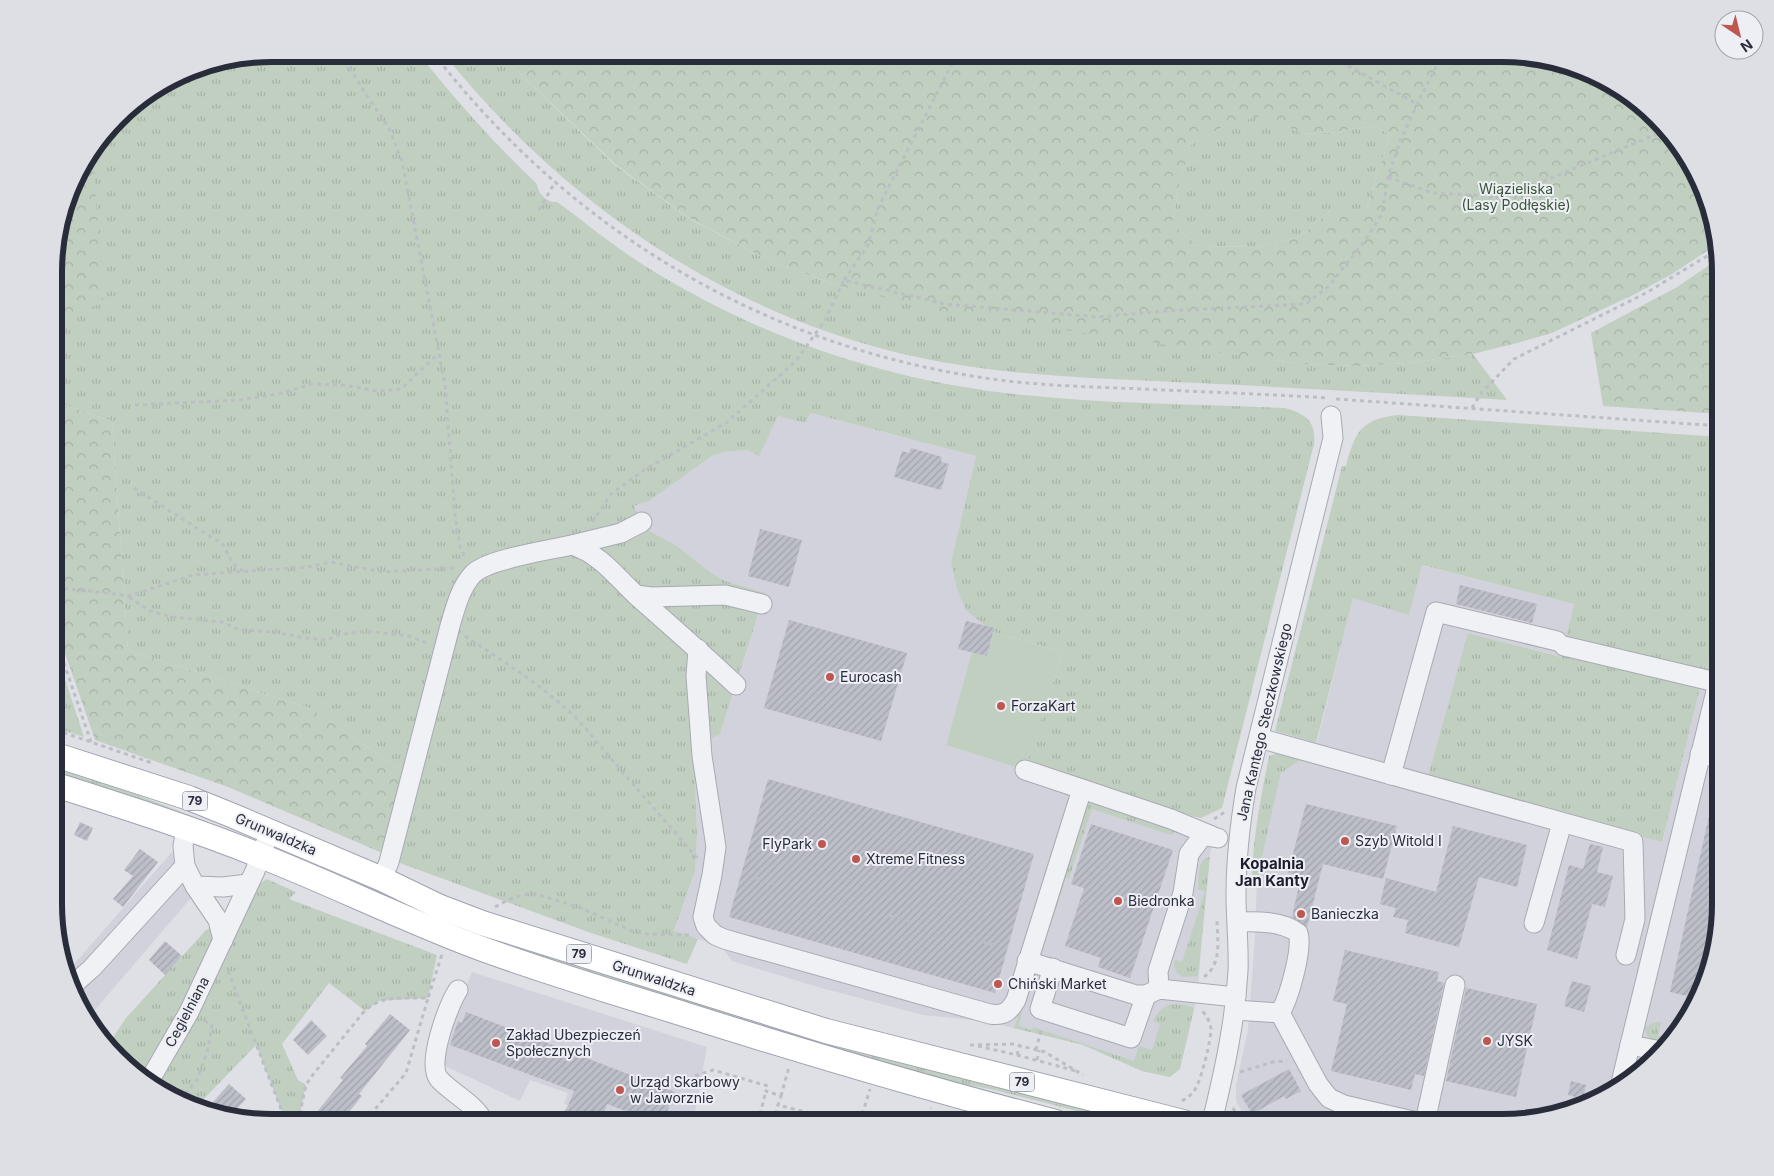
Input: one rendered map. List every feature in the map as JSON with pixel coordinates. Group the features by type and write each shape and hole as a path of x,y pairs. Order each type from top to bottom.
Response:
{"main road":[{"name":"Grunwaldzka","path":"63,757 188,798 271,831 382,879 432,904 482,923 790,1020 938,1060 1179,1113"},
{"name":"Grunwaldzka","path":"63,787 186,828 260,856 431,928 501,955 782,1044 929,1088 1026,1114"}],"street":[{"name":"Jana Kantego Steczkowskiego","path":"1214,1114 1231,1038 1235,1003 1238,922 1236,891 1239,842 1246,788 1333,438 1331,416"},
{"path":"382,879 389,862 450,626 460,594 474,573 496,561 621,533 642,522"},
{"path":"572,545 584,549 599,558 636,595 736,685"},
{"path":"636,595 651,597 725,596 762,604"},
{"path":"1391,775 1436,612 1711,681"},
{"path":"698,649 696,676 702,756 716,847 703,916 706,926 715,935 724,939 999,1015 1010,1009 1014,1001 1082,789"},
{"path":"1623,1074 1711,713"},
{"path":"1258,738 1633,842 1635,919 1626,955"},
{"path":"1700,754 1711,756"},
{"path":"1025,770 1171,819 1212,836 1239,842"},
{"path":"1534,922 1562,823"},
{"path":"186,828 183,852 185,866 195,886 218,920 223,940"},
{"name":"Cegielniana","path":"152,1075 189,1012 271,831"},
{"path":"1014,1001 1131,1038 1152,992 1183,893 1189,854 1201,838 1212,836"},
{"path":"78,981 92,968 185,866"},
{"path":"195,886 223,887 248,884"},
{"path":"1238,922 1267,922 1293,929 1298,933 1300,946 1288,997 1280,1013"},
{"path":"1027,961 1136,995 1152,992 1235,1003 1280,1013"},
{"path":"1040,1009 1053,968"},
{"path":"1427,1114 1455,985"},
{"path":"458,990 451,1002 444,1025 434,1070 438,1078 467,1101 479,1114"},
{"path":"1280,1013 1321,1090 1333,1101 1344,1106 1380,1114"},
{"path":"1630,1045 1652,1049"}],"path":[{"path":"346,62 390,128 402,161 445,384 454,505 460,547 474,573"},
{"path":"440,62 464,92 529,160 603,221 670,267 749,308 814,336 872,354 937,370 1007,381 1086,387 1303,396 1711,425"},
{"path":"572,545 588,528 611,494 644,470 726,423 796,361 825,320 844,280 868,245 878,208 953,62"},
{"path":"1341,62 1417,104"},
{"path":"844,280 944,304 1098,317 1166,311 1306,304 1329,286 1366,239 1382,214 1388,178 1400,141 1439,62"},
{"path":"1388,178 1433,193 1491,196 1530,187 1659,133"},
{"path":"539,210 555,182"},
{"path":"1472,408 1481,393 1514,359 1646,293 1711,254"},
{"path":"135,405 240,400 280,394 312,384 343,385 376,391 401,389 438,353"},
{"path":"134,488 222,543 233,564 243,572"},
{"path":"63,589 129,596 193,575 307,567 331,562 382,572 453,567 474,573"},
{"path":"129,596 150,611 172,617 222,622 240,630 274,632 328,640 337,635 366,631 409,636 443,650"},
{"path":"450,626 510,666 568,710 583,724 712,875"},
{"path":"63,660 92,742 63,732"},
{"path":"1212,836 1215,818 1229,807"},
{"path":"756,878 774,883"},
{"path":"488,912 508,900 528,894 536,894 581,908 634,932 715,935"},
{"path":"890,916 909,921"},
{"path":"974,939 993,944"},
{"path":"371,1114 406,1074 443,951"},
{"path":"1204,977 1213,968 1218,955"},
{"path":"227,967 283,1114"},
{"path":"300,1114 306,1085 311,1077 371,1005 379,1001 394,999 428,998"},
{"path":"1179,1113 1198,1084 1207,1052 1211,1029 1208,1018 1201,1010"},
{"path":"185,1094 197,1080 208,1050 212,1025 189,1012"},
{"path":"1037,1060 1042,1030"},
{"path":"992,1044 1020,1045 1038,1050 1065,1062 1083,1074 1037,1060 974,1046 992,1044"},
{"path":"1017,1055 1020,1045"},
{"path":"1234,1073 1282,1060 1306,1064"},
{"path":"776,1114 790,1065"},
{"path":"695,1076 713,1070 768,1086 760,1114"},
{"path":"862,1114 872,1083"},
{"path":"766,1091 781,1096"},
{"path":"929,1114 934,1101"},
{"path":"778,1105 813,1114"}],"shaded area":[{"path":"811,413 976,456 951,562 994,628 987,656 972,653 946,745 1025,770 1022,780 1213,842 1209,859 1197,997 1180,1069 1170,1077 1142,1071 1084,1045 984,1021 923,1015 818,987 732,961 721,946 674,932 695,871 697,836 694,747 720,734 765,594 725,581 710,572 677,546 648,530 634,506 649,501 712,456 724,452 748,450 759,455 778,416 805,423"},
{"path":"1421,565 1574,604 1561,657 1468,633 1662,842 1700,688 1711,691 1711,917 1704,958 1690,996 1676,1020 1659,1042 1629,1070 1594,1092 1556,1106 1529,1112 1501,1114 1243,1114 1236,1101 1236,1085 1248,1030 1257,879 1281,773 1299,761 1312,763 1353,598"},
{"path":"172,852 195,893 93,1012 84,996 72,966"},
{"path":"472,972 707,1047 695,1111 691,1114 578,1114 564,1103 568,1093 530,1080 520,1101 441,1064 444,1042"}],"green space":[{"path":"273,62 425,62 447,89 505,153 537,184 539,191 544,197 550,201 557,202 625,253 650,269 716,306 750,322 821,351 857,362 930,381 967,388 1040,397 1110,402 1285,408 1299,413 1308,420 1313,430 1314,444 1222,808 1201,818 1150,806 1027,763 1063,652 993,632 966,610 957,589 951,562 976,456 811,413 805,423 778,416 759,456 748,450 724,452 712,456 649,501 634,506 648,530 677,546 710,572 725,581 765,593 720,734 694,747 697,836 695,871 674,931 698,939 687,964 591,933 397,862 404,772 312,709 128,650 112,421 63,404 63,259 70,218 79,192 98,156 115,134 134,115 156,98 180,84 218,70 245,64"},
{"path":"451,62 509,62 615,165 690,219 764,258 833,284 941,311 1300,364 1358,366 1408,363 1473,354 1507,400 1054,376 947,363 912,356 843,337 777,312 713,281 652,245 595,204 541,158 490,108"},
{"name":"Wiązieliska (Lasy Podłęskie)","path":"509,62 1501,62 1529,64 1569,74 1594,84 1618,98 1650,124 1676,156 1690,180 1704,218 1710,249 1672,274 1637,293 1552,333 1517,343 1473,354 1408,363 1358,366 1300,364 940,312 833,284 764,258 689,218 616,165","holes":["1262,116 1303,134 1337,132 1374,126 1390,135 1366,211 1330,211 1298,238 1256,247 1198,246 1172,224 1180,181 1190,146 1226,125"]},
{"path":"1262,115 1303,134 1337,132 1374,126 1390,135 1366,211 1330,211 1298,238 1256,247 1198,246 1172,224 1180,181 1190,145 1226,125"},
{"path":"94,164 103,301 63,325 64,245 74,205 84,180"},
{"path":"1711,264 1711,413 1603,406 1591,333 1677,287"},
{"path":"63,404 112,421 128,650 312,709 404,772 383,848 380,852 228,787 95,740 63,647"},
{"path":"1398,415 1711,436 1711,652 1700,688 1662,842 1427,780 1468,633 1561,657 1574,604 1422,565 1409,615 1353,598 1316,743 1275,731 1342,466 1346,466 1353,444 1362,429 1376,420"},
{"name":"ForzaKart","path":"993,632 1063,652 1025,770 946,745 972,652 987,656"},
{"path":"1711,652 1711,691 1700,688"},
{"path":"63,673 84,737 63,730"},
{"path":"1281,752 1312,760 1312,763 1299,761 1281,773 1257,879 1252,878 1260,802 1269,756"},
{"path":"63,767 91,777 239,835 63,777"},
{"path":"1088,801 1173,829 1174,832 1171,835 1092,809 1069,878 1066,878 1041,954 1038,953"},
{"path":"293,857 431,912 1116,1114 1089,1114 990,1089 941,1080 819,1047 476,937"},
{"path":"1210,857 1198,976 1183,977 1177,973 1174,966 1175,960 1182,962 1205,891 1198,889 1200,865 1202,861"},
{"path":"267,879 296,892 289,899 437,955 428,998 379,1001 365,1011 329,983 282,1044 298,1080 306,1085 300,1114 283,1114 256,1045 202,1101 180,1092 158,1079 259,884"},
{"path":"212,927 214,940 172,1027 146,1071 124,1052 112,1039 126,1018 206,930"},
{"path":"1172,1004 1194,1008 1180,1069 1170,1077 1142,1071 1083,1045 1014,1028 1020,1010 1022,1011 1019,1026 1032,1030 1033,1027 1134,1061 1139,1046 1152,1050 1160,1024 1153,1021 1160,1010"},
{"path":"1661,1022 1658,1036 1663,1037 1658,1043 1650,1039 1646,1034 1645,1027"}],"building":[{"path":"911,448 942,457 941,462 949,464 941,490 894,477 902,451 909,453"},
{"path":"760,529 802,540 789,587 748,576"},
{"path":"1460,585 1537,604 1532,623 1456,604"},
{"path":"789,620 907,653 881,741 764,708"},
{"path":"966,621 994,628 987,656 958,649"},
{"path":"768,779 1034,854 995,993 729,917"},
{"name":"Szyb Witold I","path":"1306,804 1397,826 1383,879 1323,864 1307,927 1292,917 1301,876 1288,873"},
{"path":"1711,807 1710,931 1700,971 1690,997 1670,992"},
{"path":"80,822 93,828 87,841 74,835"},
{"name":"Biedronka","path":"1091,824 1173,850 1130,978 1098,967 1101,958 1065,946 1084,888 1071,884"},
{"path":"1453,826 1527,845 1517,887 1479,877 1459,947 1405,933 1408,920 1393,917 1396,908 1380,904 1386,878 1436,892"},
{"path":"1590,844 1603,847 1597,872 1613,876 1605,907 1592,904 1577,959 1547,950 1569,865 1583,869"},
{"path":"140,849 158,862 123,907 113,899 133,876 124,870"},
{"path":"165,941 182,956 165,975 149,960"},
{"path":"1345,950 1439,972 1437,981 1444,983 1424,1076 1415,1074 1411,1090 1331,1071 1347,1004 1333,1001"},
{"path":"1572,981 1591,986 1584,1012 1564,1006"},
{"name":"JYSK","path":"1466,988 1537,1004 1516,1097 1446,1081"},
{"path":"466,1012 675,1092 666,1114 634,1114 607,1104 604,1114 562,1114 568,1106 574,1091 450,1045 458,1021 462,1023"},
{"path":"390,1014 410,1030 359,1094 362,1096 347,1114 317,1114 316,1113 343,1080 340,1078 367,1046 365,1044"},
{"path":"311,1020 327,1036 308,1055 293,1040"},
{"path":"1289,1069 1301,1091 1286,1099 1284,1096 1252,1114 1241,1095"},
{"path":"1571,1081 1586,1085 1584,1096 1579,1098 1568,1095"},
{"path":"229,1084 246,1099 236,1110 217,1106 213,1102"}],"place":[{"name":"Eurocash","path":"830,677"},
{"name":"ForzaKart","path":"1001,706"},
{"name":"Szyb Witold I","path":"1345,841"},
{"name":"FlyPark","path":"822,844"},
{"name":"Xtreme Fitness","path":"856,859"},
{"name":"Biedronka","path":"1118,901"},
{"name":"Banieczka","path":"1301,914"},
{"name":"Chiński Market","path":"998,984"},
{"name":"JYSK","path":"1487,1041"},
{"name":"Zakład Ubezpieczeń Społecznych","path":"496,1043"},
{"name":"Urząd Skarbowy w Jaworznie","path":"620,1090"}],"district":[{"name":"Kopalnia Jan Kanty","path":"1272,872"}]}
